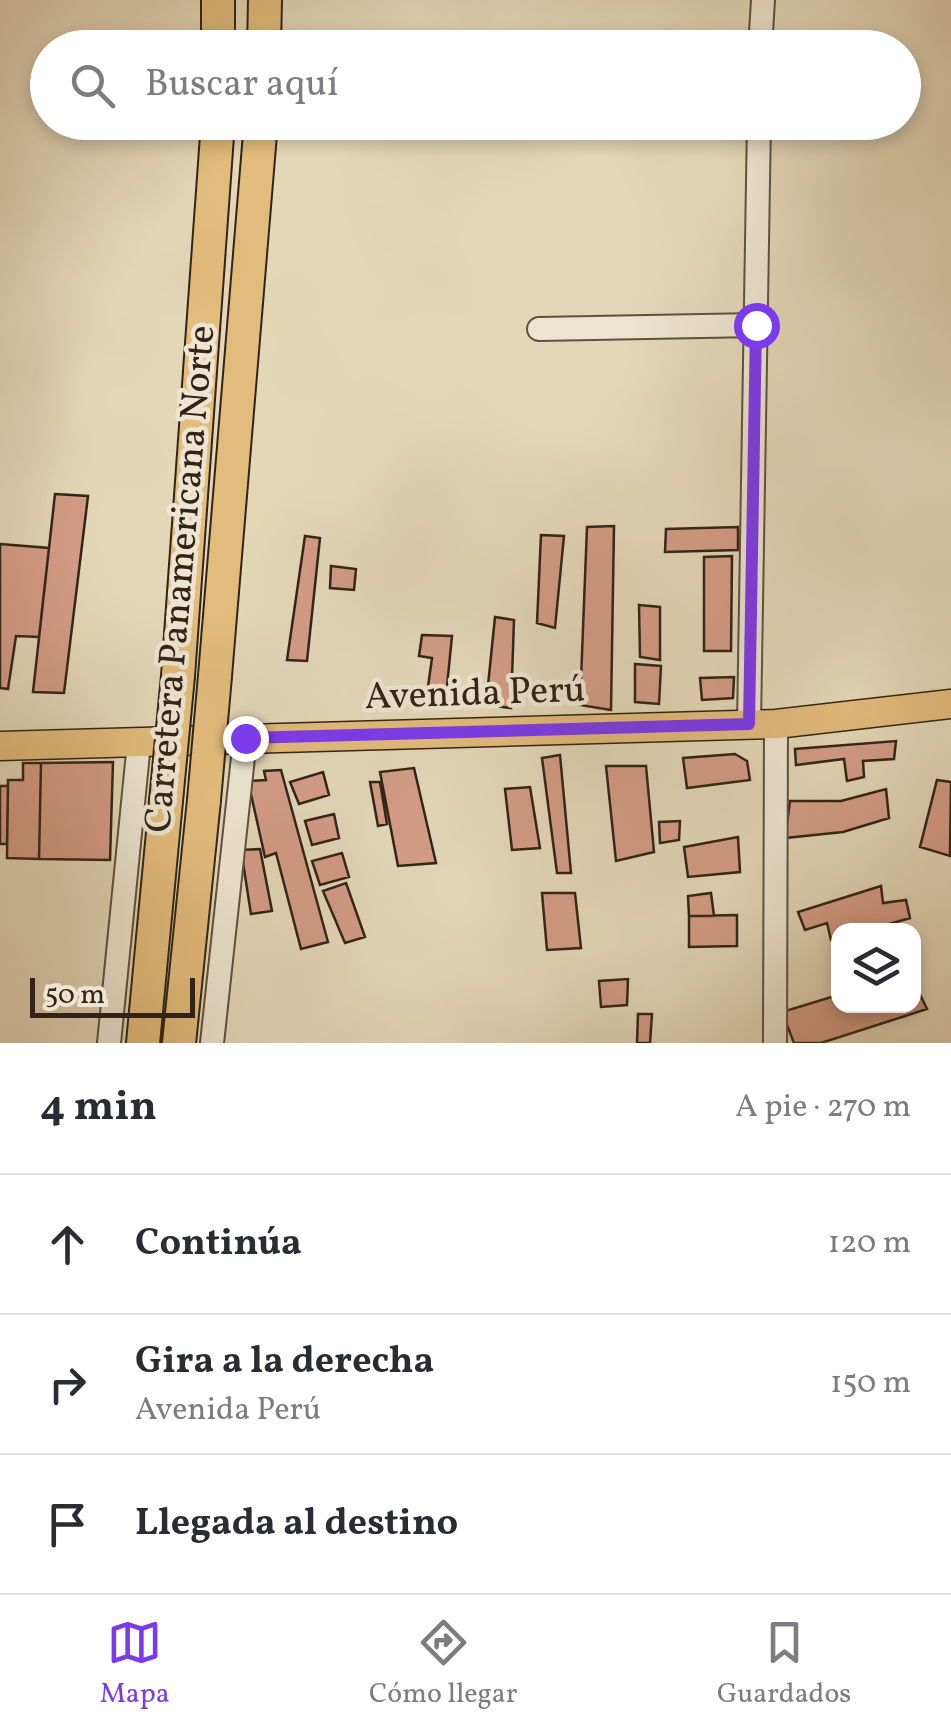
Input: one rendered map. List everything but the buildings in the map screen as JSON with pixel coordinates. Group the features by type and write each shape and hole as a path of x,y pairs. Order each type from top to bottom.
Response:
{"highway":[{"path":"218,0 218,30"},
{"path":"265,30 266,0"},
{"name":"Carretera Panamericana Norte","path":"143,1043 178,676 217,140"},
{"name":"Carretera Panamericana Norte","path":"179,1043 204,800 259,140"}],"main road":[{"name":"Avenida Perú","path":"0,746 762,724 951,704"}],"street":[{"path":"761,30 763,0"},
{"path":"759,140 756,325 762,724 775,1043"},
{"path":"538,329 756,325"},
{"path":"212,1043 245,738"},
{"path":"109,1043 139,743"}],"route":[{"path":"245,738 749,724 756,325"}]}
